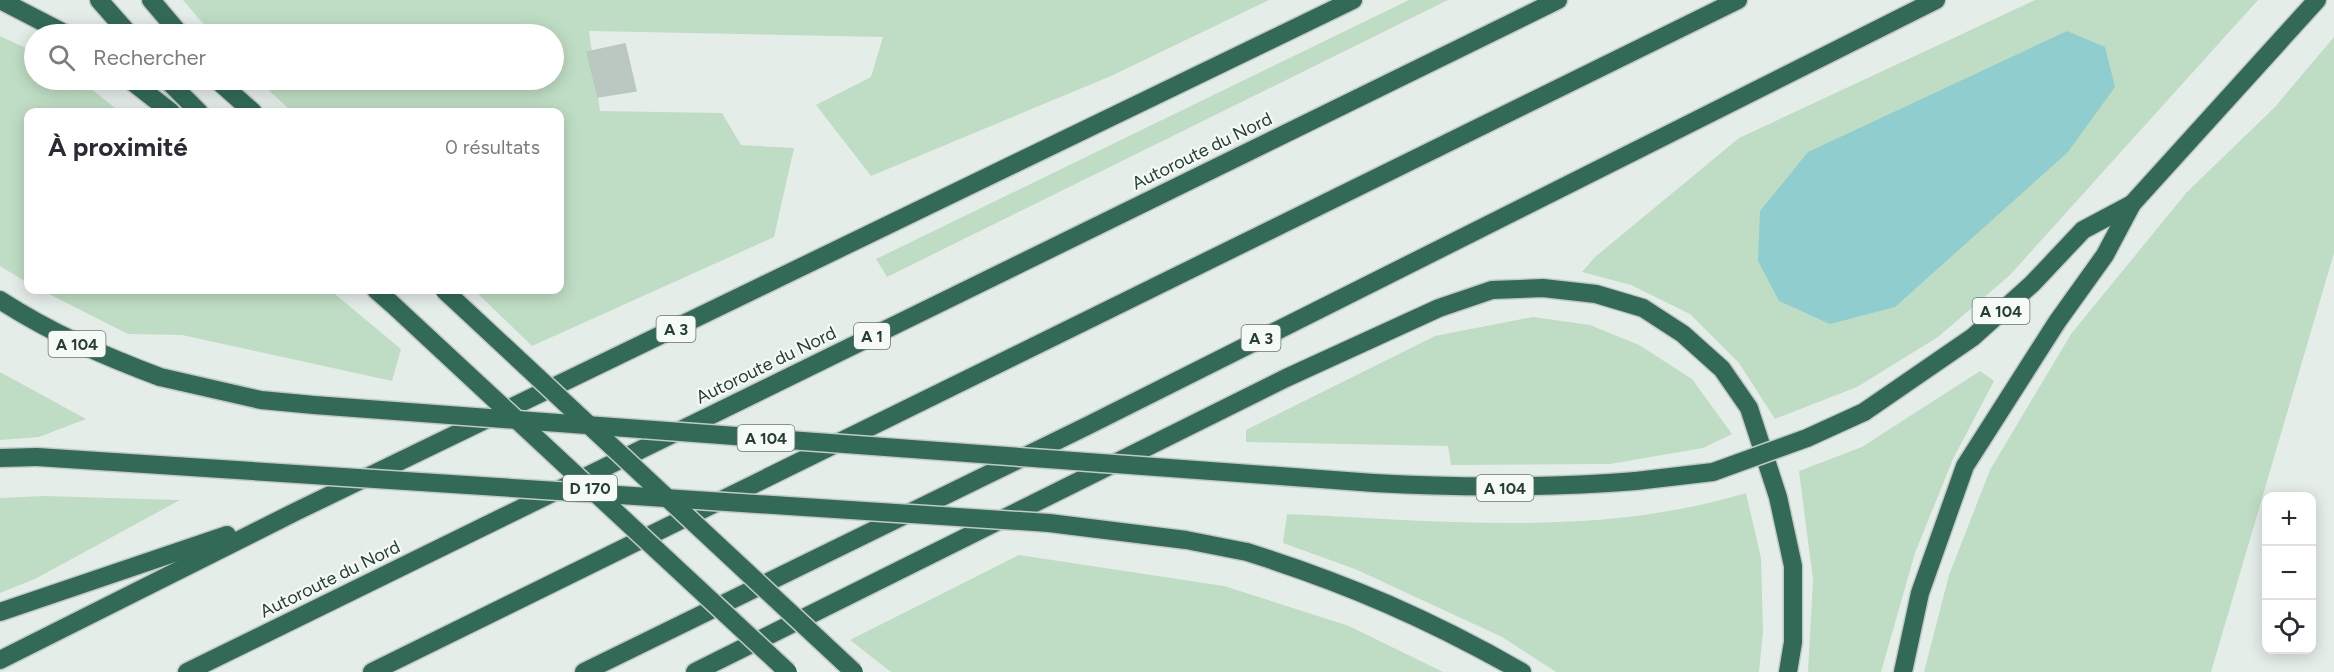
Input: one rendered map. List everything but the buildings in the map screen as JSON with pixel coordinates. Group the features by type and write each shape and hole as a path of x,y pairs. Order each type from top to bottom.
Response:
{"highway":[{"path":"0,0 47,24"},
{"path":"99,0 120,24"},
{"path":"151,0 171,24"},
{"name":"A 3","path":"0,660 297,511 1353,0"},
{"name":"Autoroute du Nord","path":"187,672 1558,0"},
{"path":"372,672 1738,0"},
{"name":"A 3","path":"584,672 1089,425 1936,0"},
{"name":"A 104","path":"0,300 32,321 94,352 160,377 261,400 1374,483 1461,488 1549,488 1636,482 1713,472 1807,438 1864,412 1973,337 2032,284 2083,230 2132,204 2317,0"},
{"path":"143,90 166,108"},
{"path":"177,90 195,108"},
{"path":"228,90 248,108"},
{"path":"1903,672 1920,593 1965,466 2056,322 2105,255 2132,204"},
{"path":"695,672 1286,378 1439,308 1492,290 1543,288 1596,294 1643,308 1683,334 1722,369 1749,408 1778,497 1793,566 1793,642 1788,672"},
{"name":"D 170","path":"381,294 788,672"},
{"path":"448,294 854,672"},
{"path":"0,458 37,457 1049,523 1186,540 1247,552 1321,576 1393,604 1463,638 1522,672"},
{"path":"0,612 297,511"}],"green space":[{"path":"183,0 1269,0 1111,76 871,176 816,105 871,77 883,37 589,31 600,111 722,113 741,145 794,148 774,237 532,346 478,294 564,294 564,108 288,108 269,90 564,90 564,24 203,24"},
{"path":"1409,0 1448,0 887,277 876,259"},
{"path":"2035,0 2258,0 2010,275 1938,337 1857,387 1775,419 1739,363 1690,314 1631,285 1582,272 1595,257 1739,138"},
{"path":"0,36 24,47 24,90 92,90 115,108 24,108 24,281 0,266"},
{"path":"2334,37 2334,253 2211,672 1924,672 1949,575 1990,470 2071,334 2187,192 2274,108"},
{"path":"49,294 335,294 401,349 392,381 182,335 128,334"},
{"path":"1533,317 1590,325 1639,345 1692,379 1732,434 1703,448 1610,464 1451,465 1448,446 1246,442 1246,430 1435,336"},
{"path":"1980,371 1994,381 1953,459 1915,553 1881,672 1808,672 1813,580 1799,471 1862,447"},
{"path":"0,372 86,419 39,437 0,440"},
{"path":"1746,493 1761,558 1763,631 1759,672 1556,672 1502,637 1355,569 1283,543 1287,514 1460,522 1576,521 1633,516 1690,507"},
{"path":"44,496 180,500 35,579 0,593 0,498"},
{"path":"1019,555 1224,586 1349,626 1443,672 891,672 850,640"}],"water":[{"path":"2067,31 2105,47 2115,87 2068,152 1895,307 1830,324 1779,301 1758,261 1760,211 1808,152"}]}
